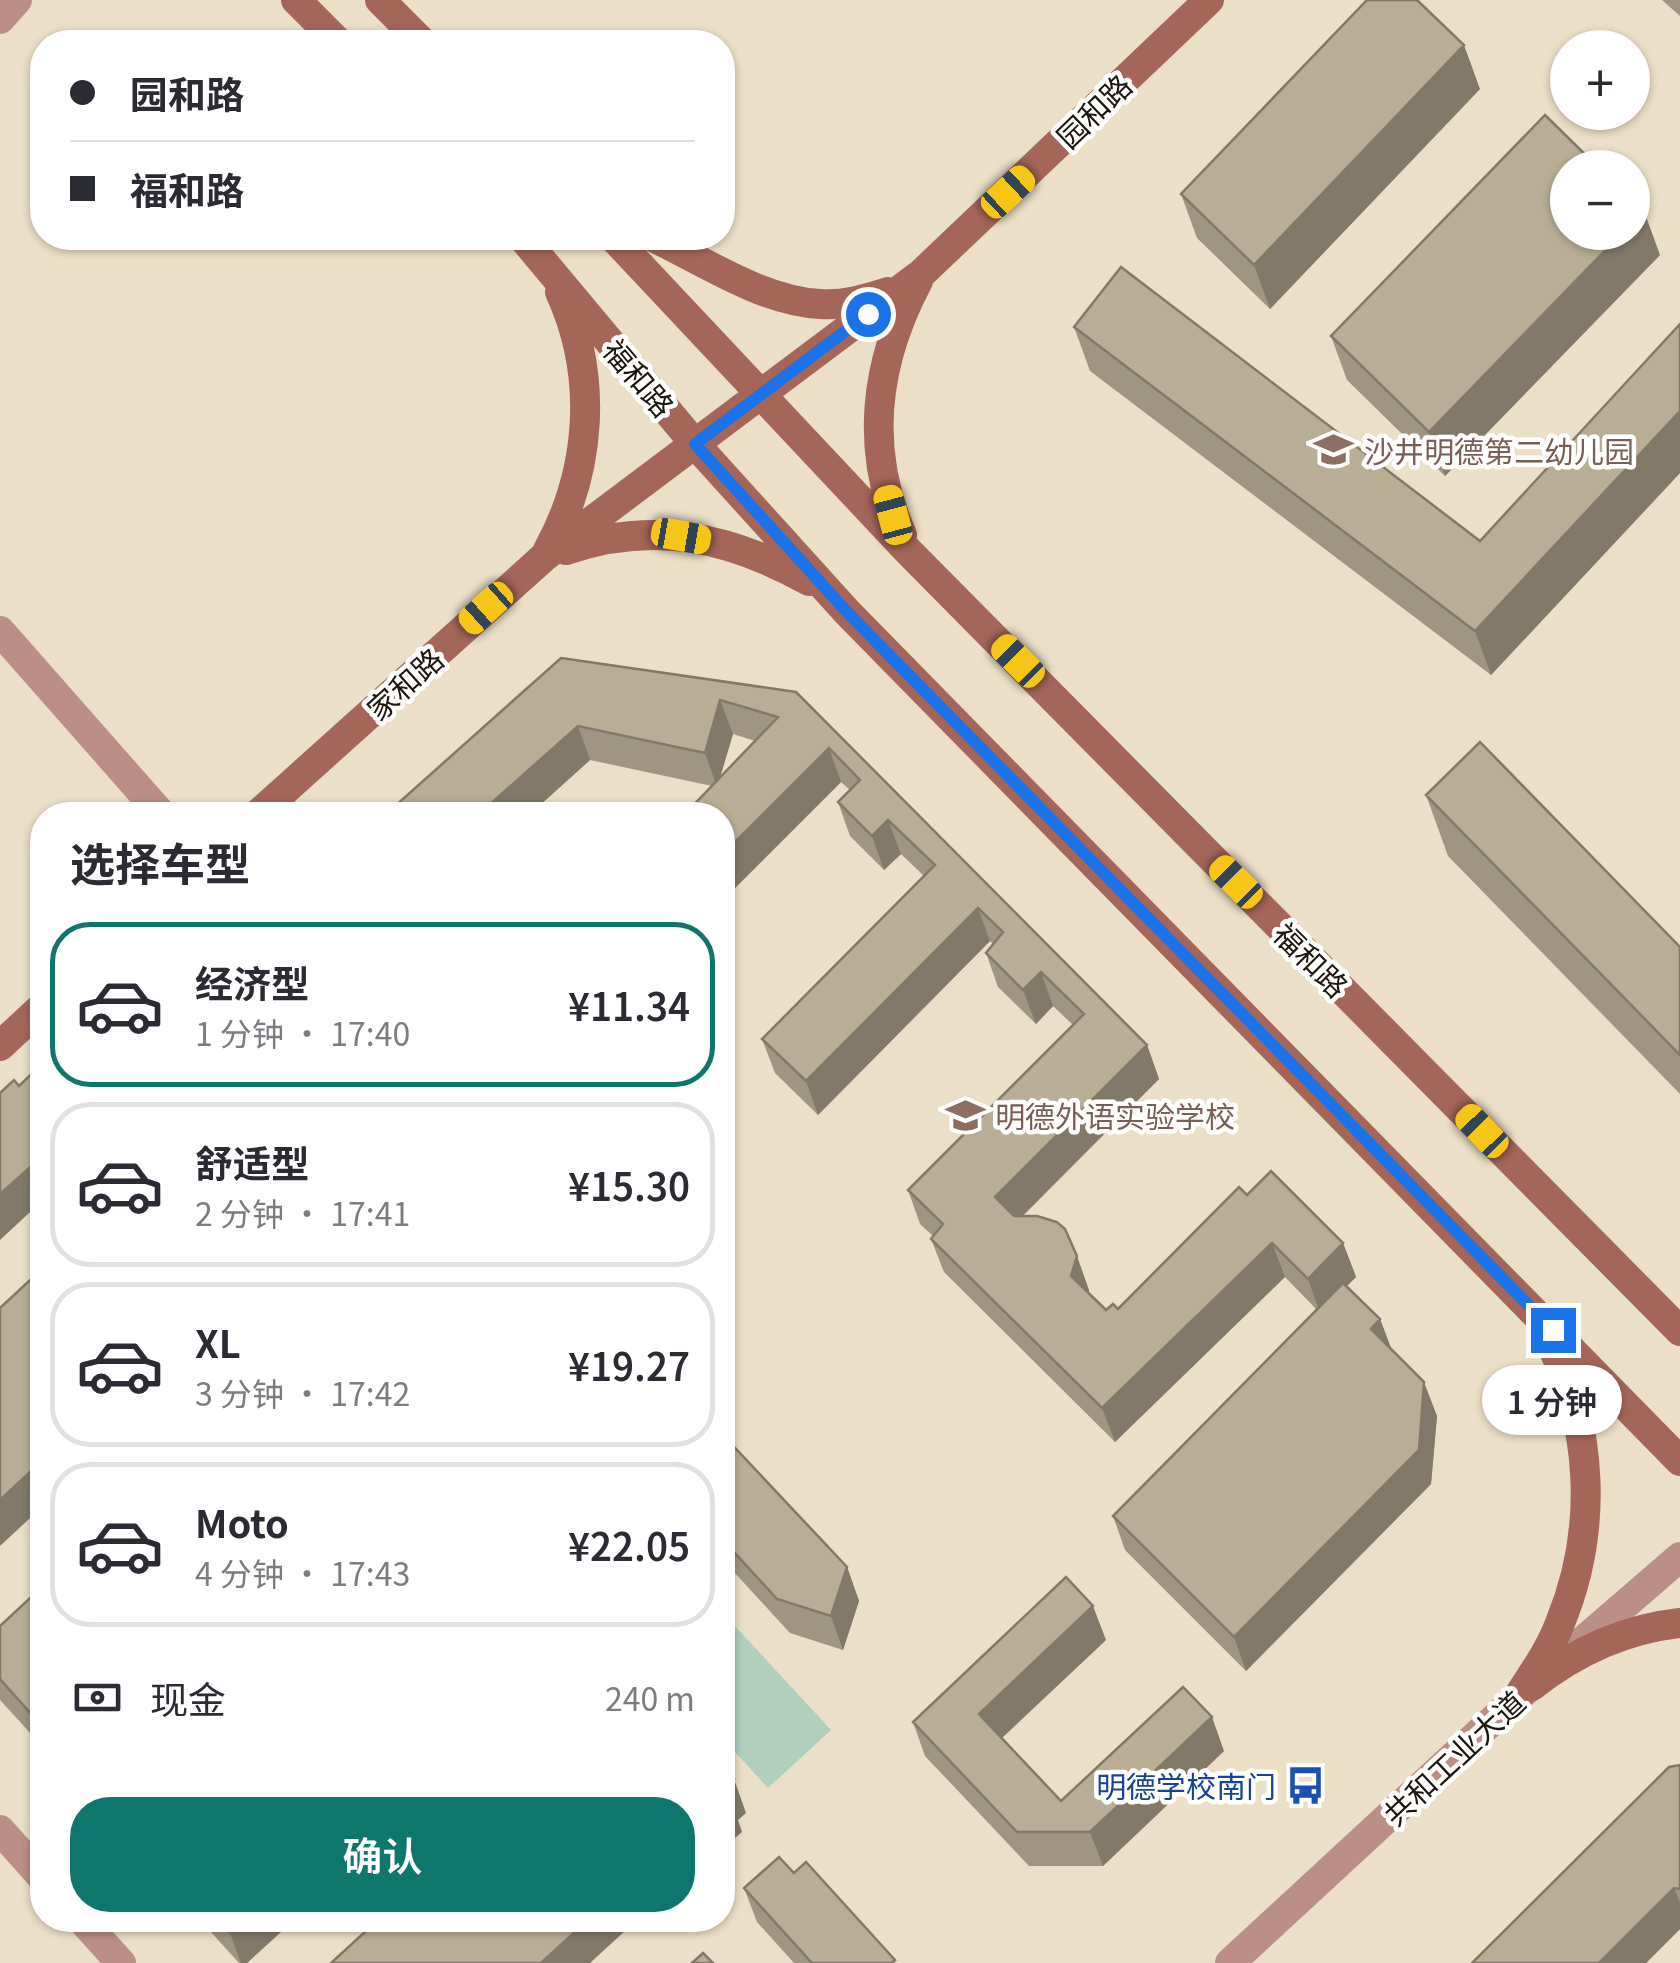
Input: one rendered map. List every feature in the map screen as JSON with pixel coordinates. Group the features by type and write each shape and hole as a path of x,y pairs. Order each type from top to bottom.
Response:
{"main road":[{"path":"296,0 326,30"},
{"path":"380,0 410,30"},
{"name":"园和路","path":"695,444 921,274 1209,0"},
{"name":"福和路","path":"533,250 695,444 847,612 1680,1460"},
{"name":"福和路","path":"625,250 908,551 1680,1331"},
{"path":"680,250 786,299 821,304 856,302 891,292 921,274"},
{"path":"544,557 564,520 578,479 585,436 586,392 567,307 548,268"},
{"path":"908,551 883,477 880,399 893,334 921,274"},
{"name":"家和路","path":"271,802 544,557 695,444"},
{"path":"544,557 588,542 634,535 681,536 727,544 771,560 812,582 847,612"},
{"path":"0,1046 30,1019"},
{"path":"1592,1242 1680,1300"},
{"path":"1518,1697 1560,1625 1574,1585 1583,1544 1586,1502 1585,1460 1578,1419 1550,1340 1528,1304"},
{"path":"1518,1697 1584,1651 1622,1636 1680,1623"}],"street":[{"path":"0,19 17,0"},
{"path":"0,631 151,802"},
{"name":"共和工业大道","path":"1230,1963 1518,1697 1680,1557"},
{"path":"0,1830 30,1864"},
{"path":"93,1932 121,1963"}],"green space":[{"path":"735,1626 831,1730 768,1788 735,1752"}],"building":[{"path":"1367,0 1417,0 1464,45 1254,265 1181,194"},
{"path":"1545,115 1550,120 1550,130 1560,130 1581,150 1550,150 1550,250 1606,250 1429,432 1331,336"},
{"path":"1121,267 1480,541 1680,324 1680,411 1475,631 1074,327"},
{"path":"561,658 796,692 1147,1045 995,1197 1014,1216 1037,1216 1065,1229 1077,1256 1071,1276 1106,1310 1113,1304 1118,1309 1239,1187 1247,1195 1271,1171 1343,1243 1308,1279 1272,1243 1102,1408 931,1239 943,1224 908,1190 1084,1014 1041,972 1023,990 986,953 1003,932 978,908 806,1081 762,1039 935,865 888,820 872,836 838,802 860,780 829,748 735,842 735,802 696,802 778,717 720,700 705,753 578,726 493,802 400,802"},
{"path":"1480,742 1680,947 1680,1055 1426,795"},
{"path":"30,1075 30,1167 0,1194 0,1093 14,1080 19,1086"},
{"path":"30,1280 30,1472 0,1500 0,1308"},
{"path":"1343,1283 1380,1319 1371,1329 1424,1382 1419,1450 1234,1637 1113,1516"},
{"path":"735,1448 847,1567 831,1616 777,1599 735,1553"},
{"path":"1066,1577 1093,1606 979,1714 1061,1801 1183,1687 1212,1717 1090,1832 1017,1832 913,1722"},
{"path":"30,1598 30,1713 0,1679 0,1626"},
{"path":"1680,1765 1680,1889 1674,1888 1599,1963 1472,1963 1669,1767"},
{"path":"779,1857 794,1873 806,1862 895,1960 812,1963 744,1888"},
{"path":"365,1932 575,1932 541,1963 331,1963"},
{"path":"703,1953 713,1963 692,1963"}],"place":[{"name":"沙井明德第二幼儿园","path":"1334,450"},
{"name":"明德外语实验学校","path":"965,1115"},
{"name":"明德学校南门","path":"1306,1785"}],"route":[{"path":"868,314 695,444 847,612 1553,1330"}]}
